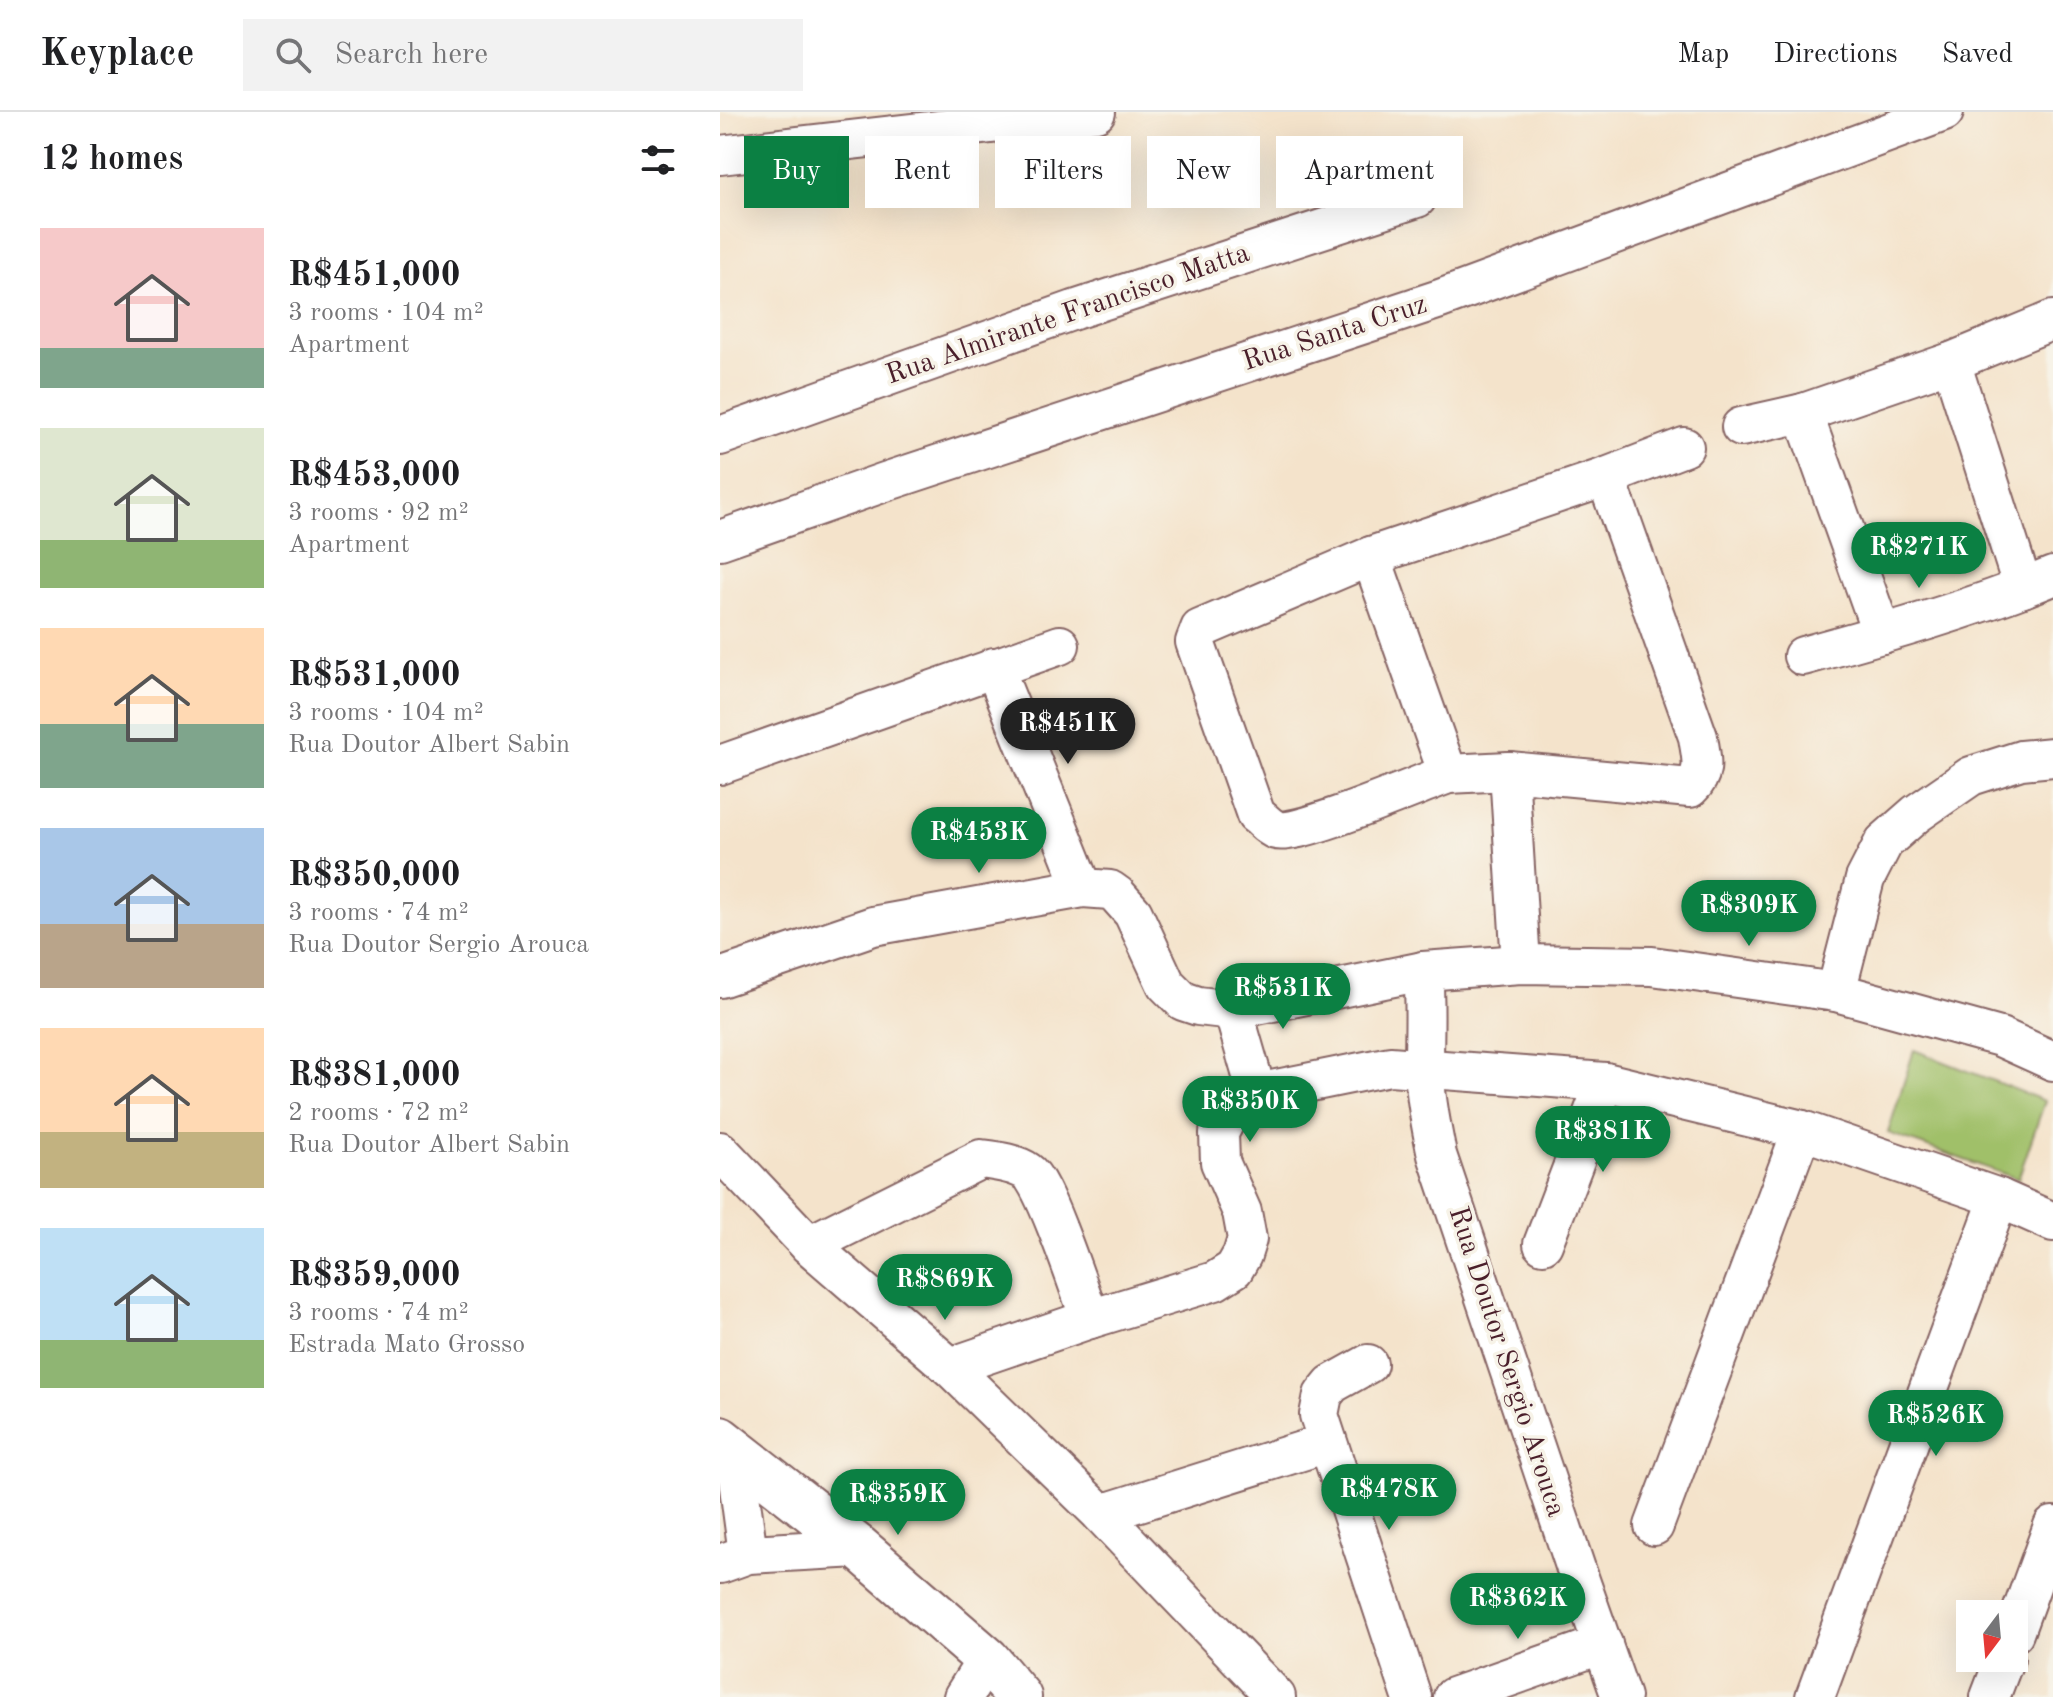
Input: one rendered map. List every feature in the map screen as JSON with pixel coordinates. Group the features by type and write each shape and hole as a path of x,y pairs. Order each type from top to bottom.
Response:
{"main road":[{"path":"727,1444 859,1548 987,1659 1019,1697"}],"street":[{"path":"720,155 1096,112"},
{"name":"Rua Santa Cruz","path":"720,540 885,482 1440,299 1944,112"},
{"name":"Rua Almirante Francisco Matta","path":"720,436 1074,310 1386,208"},
{"path":"1741,427 1803,413 1951,362 2053,320"},
{"path":"1803,656 1882,634 2038,582 1951,362"},
{"path":"1803,413 1882,634"},
{"path":"1606,477 1698,737 1702,767 1699,780 1690,788 1509,771 1448,774 1287,831 1273,829 1256,815 1195,642 1200,629 1371,556 1606,477 1684,447"},
{"path":"1371,556 1448,774"},
{"path":"720,765 1060,645"},
{"path":"994,667 1083,888"},
{"path":"1836,992 1865,879 1884,842 1916,814 1971,776 2021,760 2053,757"},
{"path":"1509,771 1521,964"},
{"path":"720,978 873,926 1083,888 1110,890 1117,895 1133,913 1166,984 1183,1001 1198,1006 1233,1010 1423,971 1521,964 1652,966 1836,992 2000,1037 2053,1061"},
{"name":"Rua Doutor Sergio Arouca","path":"1423,971 1426,1018 1424,1068 1429,1118 1437,1155 1621,1697"},
{"path":"1233,1010 1257,1093"},
{"path":"950,1367 1090,1319 1215,1281 1234,1269 1247,1239 1242,1212 1220,1162 1219,1133 1229,1114 1257,1093 1390,1066 1605,1082 1802,1130 1999,1198 2053,1222"},
{"path":"1543,1244 1605,1082"},
{"path":"1654,1526 1802,1130"},
{"path":"720,1151 809,1245 950,1367 1101,1514 1276,1697"},
{"path":"809,1245 981,1159 1002,1162 1030,1172 1044,1197 1090,1319"},
{"path":"1815,1697 1999,1198"},
{"path":"1368,1364 1332,1384 1323,1395 1319,1415 1412,1697"},
{"path":"1101,1514 1327,1443"},
{"path":"727,1444 734,1559 859,1548"},
{"path":"2026,1600 2053,1526"},
{"path":"1453,1697 1603,1644"},
{"path":"963,1697 987,1659"},
{"path":"1990,1697 2000,1672"}],"green space":[{"path":"1914,1050 2045,1101 2018,1179 1888,1133"}]}
